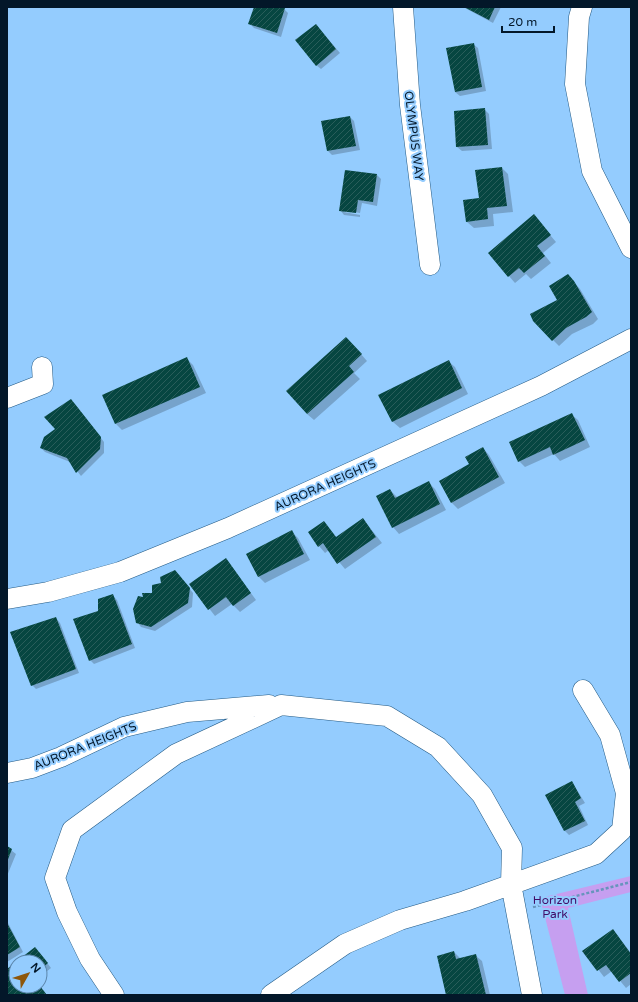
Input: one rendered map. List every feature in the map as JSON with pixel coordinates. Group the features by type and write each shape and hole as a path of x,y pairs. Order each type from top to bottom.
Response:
{"street":[{"name":"OLYMPUS WAY","path":"402,7 410,105 430,265"},
{"path":"582,7 579,17 575,84 591,164 596,178 631,248"},
{"name":"AURORA HEIGHTS","path":"7,599 48,592 120,572 228,528 541,386 631,339"},
{"path":"7,398 43,384 42,367"},
{"path":"271,995 345,944 400,920 465,901 596,854 622,830 626,793 610,735 583,690"},
{"path":"114,995 90,959 67,912 55,878 72,830 176,754 281,705"},
{"name":"AURORA HEIGHTS","path":"7,773 32,768 131,726 187,712 281,705 387,716 438,747 482,795 512,848 511,884 532,995"}],"path":[{"path":"516,911 631,882"}],"green space":[{"name":"Horizon Park","path":"631,876 631,892 568,908 588,995 565,995 540,898"}],"building":[{"path":"254,7 285,8 277,33 248,24"},
{"path":"464,7 495,7 489,20"},
{"path":"316,24 336,49 316,66 295,40"},
{"path":"474,43 482,87 455,92 446,48"},
{"path":"485,108 488,145 456,147 454,111"},
{"path":"350,116 356,146 327,151 321,121"},
{"path":"502,167 507,206 487,208 488,219 466,222 463,200 479,198 475,170"},
{"path":"345,170 377,174 373,202 358,200 356,213 339,211"},
{"path":"534,214 551,235 537,246 545,256 524,273 519,268 508,277 488,253"},
{"path":"568,274 574,281 592,312 566,328 552,341 533,321 530,314 557,300 549,286"},
{"path":"346,337 362,354 349,366 354,372 307,414 286,391"},
{"path":"187,357 200,387 115,424 102,395"},
{"path":"449,360 462,388 392,422 378,395"},
{"path":"71,399 101,437 100,449 76,473 67,458 40,448 44,437 55,429 44,417"},
{"path":"572,413 585,440 553,455 550,447 518,462 509,442"},
{"path":"483,447 499,477 451,503 439,481 469,464 465,457"},
{"path":"429,481 440,504 392,528 376,496 390,489 395,498"},
{"path":"363,518 376,537 337,564 323,543 318,547 308,532 324,521 336,537"},
{"path":"292,530 304,554 258,577 246,554"},
{"path":"226,558 251,593 233,606 226,597 208,610 189,584"},
{"path":"175,570 190,588 188,603 151,627 136,623 133,609 138,596 143,597 142,593 152,593 152,585 161,583 160,577"},
{"path":"113,594 132,644 89,661 73,619 98,611 98,599"},
{"path":"56,617 76,669 31,686 10,632"},
{"path":"572,781 581,798 575,802 585,821 564,831 545,795"},
{"path":"7,846 12,849 7,862"},
{"path":"7,923 20,947 7,955"},
{"path":"613,929 631,954 631,973 619,982 606,965 597,971 582,951"},
{"path":"35,947 41,954 26,954"},
{"path":"454,951 456,959 476,954 486,995 446,995 437,956"},
{"path":"8,968 8,994 47,995 7,995"}]}
